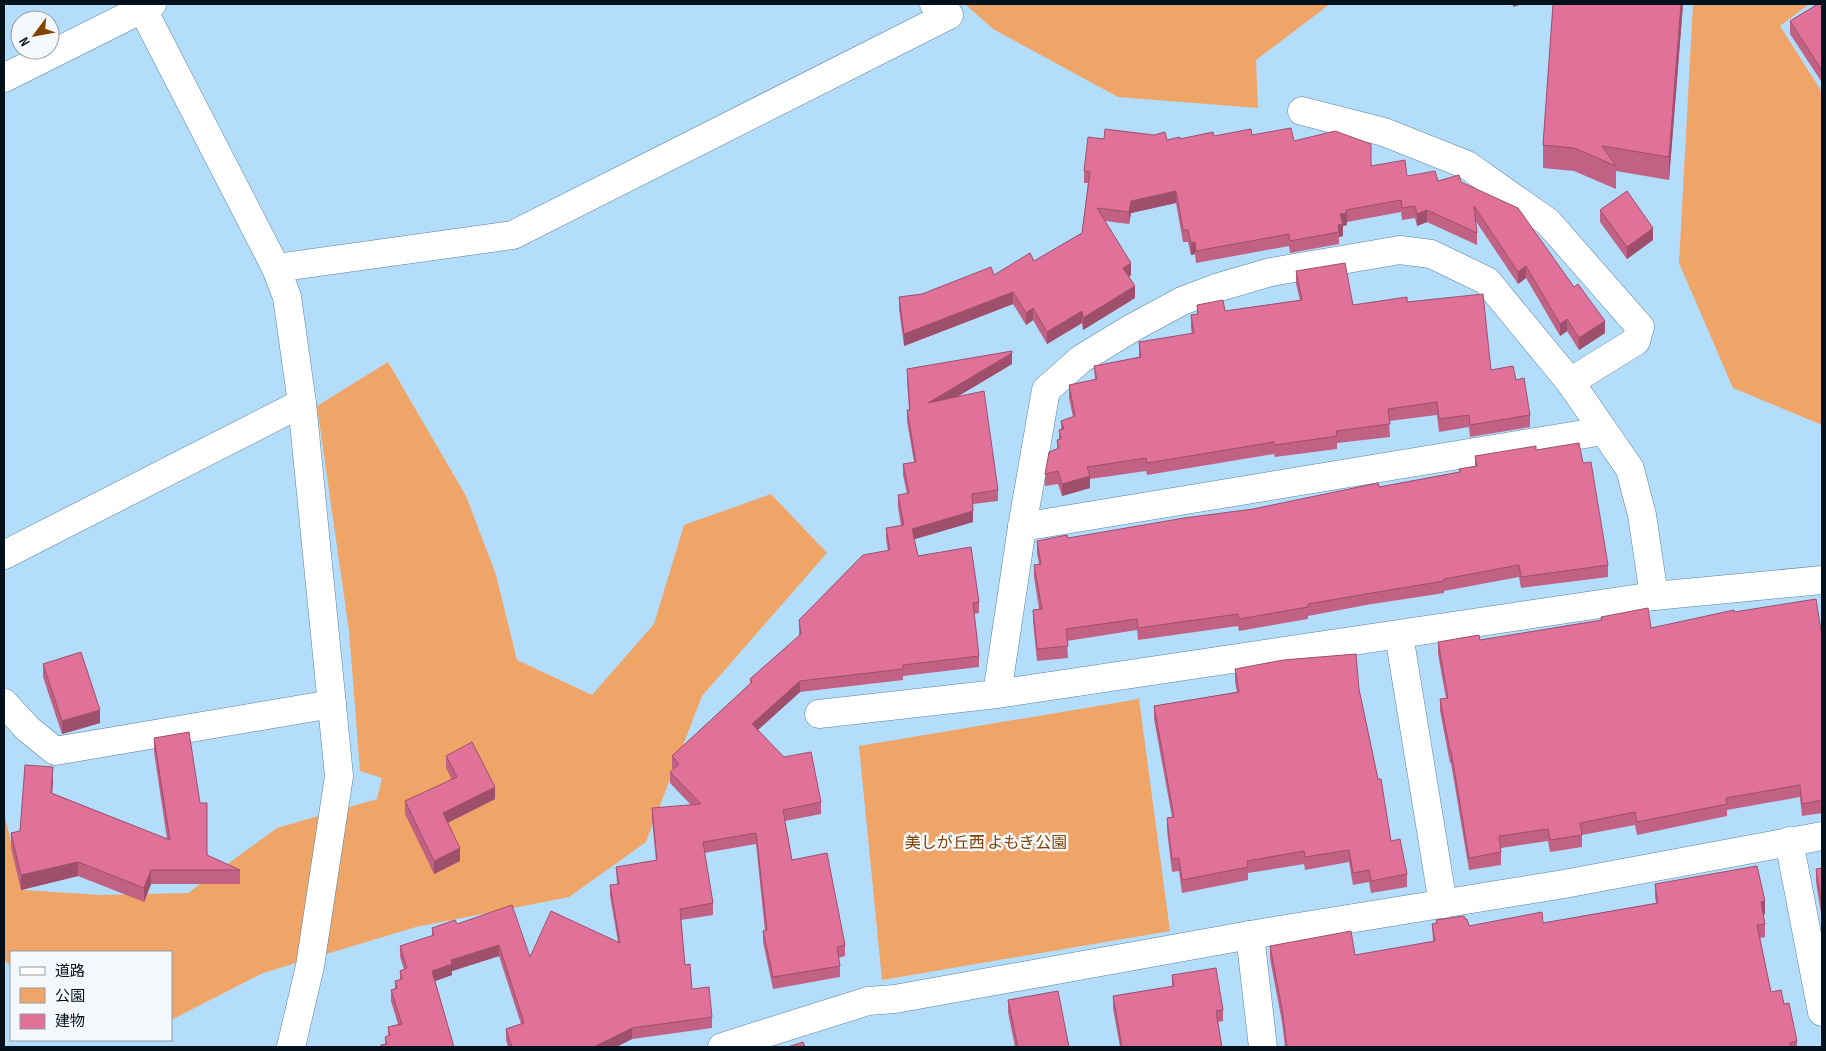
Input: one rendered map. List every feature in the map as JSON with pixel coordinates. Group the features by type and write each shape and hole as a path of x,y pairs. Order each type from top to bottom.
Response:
{"street":[{"path":"276,268 513,235 949,15 934,4"},
{"path":"4,78 145,5 276,268 287,297 302,403 339,776 310,966 291,1047"},
{"path":"1302,111 1384,132 1467,165 1548,222 1640,327 1636,341 1570,382"},
{"path":"997,694 1022,527 1046,390 1081,359 1182,301 1216,288 1271,272 1400,250 1431,254 1487,281 1570,382 1630,468 1642,515 1654,596"},
{"path":"4,555 302,403"},
{"path":"1022,527 1603,431"},
{"path":"819,714 997,694 1654,596 1822,580"},
{"path":"1399,635 1442,904"},
{"path":"4,703 28,729 55,751 332,704"},
{"path":"722,1047 868,1001 914,995 1250,935 1564,884 1822,836"},
{"path":"1789,841 1822,1012"},
{"path":"1250,935 1263,1047"}],"green space":[{"path":"965,4 1330,4 1256,60 1258,108 1118,97 993,29"},
{"path":"1693,4 1809,4 1780,26 1822,92 1822,425 1733,388 1679,263"},
{"path":"388,362 466,496 496,575 517,660 592,695 654,624 684,525 771,494 827,553 702,696 646,842 569,897 416,927 263,973 172,1019 172,951 10,951 10,966 4,959 4,813 23,890 101,895 188,893 277,828 377,799 382,778 360,771 349,631 317,406"},
{"name":"美しが丘西 よもぎ公園","path":"1139,699 1170,931 882,980 859,746"}],"building":[{"path":"1553,4 1681,4 1669,157 1602,146 1616,166 1574,148 1543,145"},
{"path":"1818,4 1822,4 1821,69 1790,21"},
{"path":"1291,128 1294,141 1335,131 1371,144 1371,166 1405,160 1407,176 1435,171 1438,181 1459,175 1461,182 1518,208 1574,287 1578,284 1605,321 1579,338 1567,319 1560,324 1526,266 1518,272 1474,206 1477,233 1427,210 1417,214 1415,206 1402,208 1401,200 1346,210 1347,213 1340,214 1343,224 1338,225 1339,232 1290,241 1289,234 1196,251 1195,242 1191,243 1188,230 1183,230 1176,191 1131,201 1129,212 1097,208 1131,263 1123,268 1135,286 1083,318 1082,311 1047,332 1033,308 1026,313 1013,292 904,334 899,297 922,294 991,267 994,275 1030,253 1034,261 1082,233 1090,172 1084,171 1088,137 1104,139 1105,129 1154,135 1165,132 1167,140 1213,132 1214,136 1251,129 1252,135"},
{"path":"1627,191 1653,228 1627,247 1600,210"},
{"path":"1345,263 1353,305 1407,297 1407,302 1483,294 1491,370 1513,366 1516,380 1524,378 1530,415 1470,425 1469,415 1439,419 1437,402 1388,409 1390,424 1336,431 1337,436 1275,445 1274,442 1147,463 1146,458 1087,467 1090,476 1062,484 1058,471 1045,474 1049,452 1059,448 1057,440 1061,439 1059,430 1064,429 1061,421 1075,416 1069,385 1097,379 1094,366 1141,357 1139,342 1194,333 1191,315 1198,314 1197,305 1223,300 1225,311 1302,300 1296,271"},
{"path":"1012,351 1012,353 928,403 984,391 998,490 972,494 973,511 912,529 918,556 971,547 979,602 973,603 979,656 903,665 903,669 800,681 752,724 784,757 811,752 821,802 783,810 792,860 827,853 845,945 837,947 840,966 773,977 763,931 767,930 756,833 703,842 713,903 680,909 685,965 690,964 692,989 709,987 712,1017 632,1028 594,1047 512,1047 506,1029 524,1023 499,945 451,960 452,964 432,971 454,1047 381,1047 381,1045 387,1044 385,1037 390,1035 388,1027 402,1024 391,990 397,988 395,981 402,979 400,971 407,968 400,946 434,935 432,928 455,920 457,924 512,905 530,957 551,911 620,943 610,885 619,884 616,867 657,860 652,808 701,804 670,772 679,764 672,756 752,682 750,679 801,634 799,620 863,555 890,550 886,528 904,525 898,495 909,493 903,464 916,462 907,410 910,410 907,369"},
{"path":"1579,443 1583,463 1591,462 1608,565 1521,577 1519,565 1444,579 1444,581 1308,604 1308,607 1239,619 1238,614 1138,628 1137,619 1066,629 1068,646 1037,649 1033,610 1042,609 1034,565 1041,564 1037,541 1067,535 1068,538 1184,518 1253,509 1378,483 1379,487 1460,472 1459,469 1477,466 1475,456 1536,446 1536,450"},
{"path":"1816,599 1822,637 1822,800 1802,804 1800,785 1726,798 1727,804 1637,822 1635,812 1580,823 1582,835 1550,840 1548,829 1499,836 1501,852 1469,858 1440,699 1448,698 1438,642 1479,635 1480,640 1602,620 1601,617 1648,608 1651,628 1734,610 1734,612"},
{"path":"81,652 100,710 62,721 43,664"},
{"path":"1356,654 1359,689 1378,779 1381,779 1391,841 1400,839 1407,874 1371,881 1369,870 1353,873 1349,850 1305,857 1304,851 1247,861 1248,867 1182,880 1179,858 1172,859 1167,818 1174,817 1154,706 1239,692 1235,669 1283,660"},
{"path":"189,732 200,803 207,803 207,855 240,870 151,870 144,888 78,862 21,875 11,833 20,831 25,765 53,767 51,793 170,840 154,738"},
{"path":"472,742 495,787 443,813 460,848 434,861 405,801 457,777 446,756"},
{"path":"1757,866 1765,901 1761,902 1765,924 1757,925 1771,992 1781,990 1784,1004 1789,1003 1797,1041 1790,1043 1791,1047 1287,1047 1270,946 1351,931 1355,955 1435,941 1432,924 1437,923 1436,920 1464,916 1469,926 1542,912 1543,923 1658,903 1655,884"},
{"path":"1822,868 1822,900 1821,900 1816,869"},
{"path":"1216,968 1223,1010 1216,1011 1222,1047 1122,1047 1113,996 1174,986 1172,975"},
{"path":"1058,991 1069,1047 1018,1047 1008,1000"},
{"path":"803,1042 805,1047 788,1047"}]}
